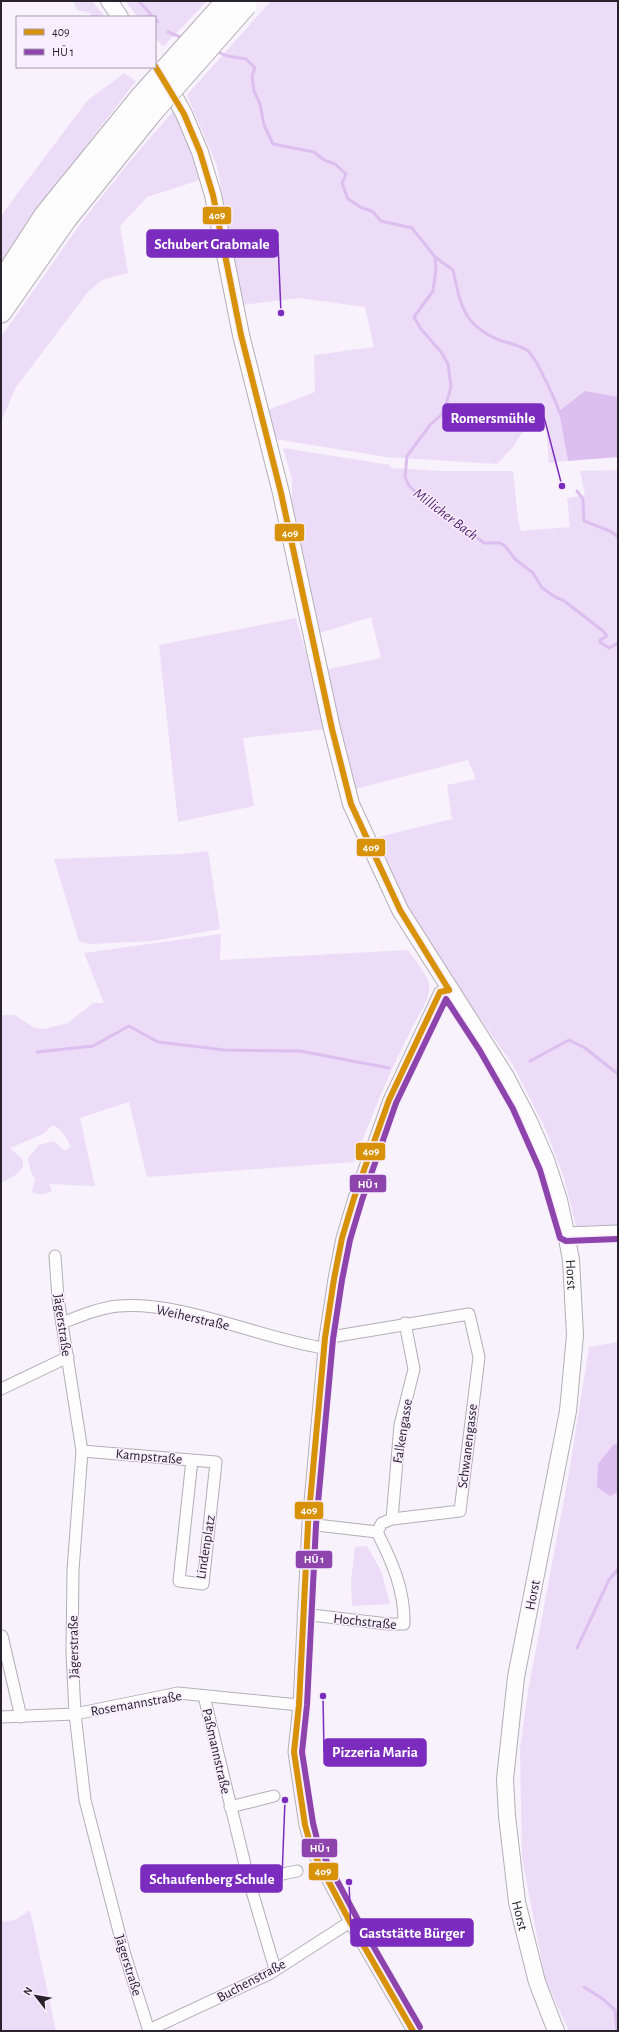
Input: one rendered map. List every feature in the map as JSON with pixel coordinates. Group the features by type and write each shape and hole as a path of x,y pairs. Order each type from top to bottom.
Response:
{"highway":[{"path":"1,283 45,215 241,2"},
{"path":"1,312 146,104"}],"street":[{"path":"108,1 119,16"},
{"name":"Horst","path":"156,67 184,114 200,152 213,195 241,335 281,493 332,729 351,804 400,910 449,990 505,1075 529,1121 546,1160 559,1200 566,1233 571,1260 575,1335 568,1403 516,1677 506,1779 507,1816 517,1902 537,1982 556,2031"},
{"path":"413,2031 350,1922 312,1850 305,1825 294,1752 299,1704 308,1524 325,1343 342,1238 359,1184 389,1100 440,992 449,990"},
{"path":"566,1233 618,1231"},
{"name":"Jägerstraße","path":"55,1256 62,1323 82,1451 73,1578 72,1652 75,1714 85,1800 124,1955 149,2031"},
{"name":"Weiherstraße","path":"62,1323 101,1309 119,1306 156,1307 295,1344 325,1343 405,1323 469,1314"},
{"name":"Schwanengasse","path":"392,1519 460,1511 479,1357 469,1314"},
{"name":"Falkengasse","path":"392,1519 400,1425 414,1369 405,1323"},
{"path":"1,1389 68,1357"},
{"name":"Kampstraße","path":"82,1451 216,1462"},
{"name":"Lindenplatz","path":"192,1460 179,1582 203,1584 216,1462"},
{"path":"308,1524 377,1532 382,1523 392,1519"},
{"name":"Hochstraße","path":"304,1614 388,1624 404,1624 404,1606 391,1559 377,1532"},
{"path":"2,1636 21,1717"},
{"name":"Rosemannstraße","path":"1,1717 75,1714 178,1693 299,1704"},
{"name":"Paßmannstraße","path":"204,1696 249,1881 275,1969"},
{"name":"Paßmannstraße","path":"230,1806 274,1796"},
{"path":"249,1881 297,1871"},
{"name":"Buchenstraße","path":"149,2031 269,1974 350,1922"}],"shaded area":[{"path":"73,1 92,1 104,16 91,16 90,13 77,10"},
{"path":"125,1 207,1 163,47 156,38 156,16 137,16"},
{"path":"271,1 618,1 618,397 609,396 560,411 568,461 549,463 546,424 527,425 513,447 497,464 386,457 275,439 265,411 315,392 314,355 374,347 365,307 299,298 242,305 217,166 187,95"},
{"path":"124,73 136,81 89,142 1,264 1,217 8,206 87,101"},
{"path":"175,109 189,143 200,180 147,197 120,226 128,273 102,280 88,292 16,387 1,422 1,337 83,220 131,160"},
{"path":"585,391 618,397 618,457 568,461 559,411"},
{"path":"283,448 390,465 391,468 443,471 513,471 518,519 521,531 570,527 567,498 585,495 580,471 618,470 618,1225 576,1226 564,1178 545,1128 513,1065 431,950 370,839 452,819 447,785 476,779 468,760 351,790 324,670 381,658 371,617 316,634 304,560 292,517 292,479"},
{"path":"296,618 327,729 243,738 254,806 178,822 159,645"},
{"path":"208,851 220,929 153,941 89,944 79,941 54,859 183,854"},
{"path":"221,934 220,960 408,950 425,974 428,981 429,992 375,1109 354,1162 147,1177 129,1102 80,1118 95,1186 49,1184 52,1191 42,1194 32,1192 35,1179 31,1172 28,1158 39,1145 54,1141 64,1151 71,1147 64,1134 53,1125 43,1134 10,1148 23,1160 23,1167 14,1176 1,1183 1,1015 14,1015 35,1028 44,1029 68,1023 93,1003 104,1003 84,953"},
{"path":"618,1342 618,2031 569,2031 545,1979 522,1857 520,1749 528,1692 569,1473 589,1347"},
{"path":"618,1444 618,1492 610,1496 597,1487 598,1464 613,1445"},
{"path":"367,1546 381,1571 390,1604 352,1606 351,1582 355,1547"},
{"path":"30,1910 56,2031 1,2031 1,1922 15,1920"}],"waterway":[{"name":"Millicher Bach","path":"139,1 152,16"},
{"name":"Millicher Bach","path":"168,32 183,38"},
{"name":"Millicher Bach","path":"216,51 227,56 246,59 255,68 252,76 254,91 260,104 264,125 273,144 314,152 324,160 335,164 346,174 342,183 348,199 362,208 372,211 381,221 412,228 435,257 453,270 461,303 470,320 487,334 499,340 521,347 532,355 546,380 560,413"},
{"name":"Millicher Bach","path":"435,257 436,269 433,291 414,317 421,329 441,352 448,364 451,387 445,408 441,415 430,425 407,456 405,477 409,486 436,510 449,519 459,523 484,543 500,543 505,546 515,559 533,573 542,588 557,598 563,600 603,631 607,636 600,640 600,642 609,648 618,643"},
{"name":"Millicher Bach","path":"577,491 583,499 584,521 610,531 618,537"},
{"path":"37,1052 93,1046 129,1026 158,1042 225,1050 300,1051 389,1068"},
{"path":"530,1061 569,1040 585,1048 618,1074"},
{"name":"Millicher Bach","path":"577,1648 609,1580 618,1569"},
{"name":"Millicher Bach","path":"584,1987 603,1999 615,2010 617,2031"}],"transit line":[{"name":"409","path":"156,68 184,114 200,152 213,195 241,335 281,493 332,729 351,804 400,910 449,990"},
{"name":"409","path":"413,2031 350,1922 312,1850 305,1825 294,1752 299,1705 308,1524 325,1338 342,1238 354,1198 389,1100 440,992 449,990"},
{"path":"420,2027 357,1918 319,1847 313,1823 302,1752 307,1705 316,1525 333,1339 342,1280 350,1240 362,1200 396,1103 446,999 480,1051 513,1109 540,1170 560,1238 566,1241 618,1239"}],"place":[{"name":"Schubert Grabmale","path":"281,313"},
{"name":"Romersmühle","path":"562,486"},
{"name":"Pizzeria Maria","path":"323,1696"},
{"name":"Schaufenberg Schule","path":"285,1800"},
{"name":"Gaststätte Bürger","path":"349,1882"}]}
